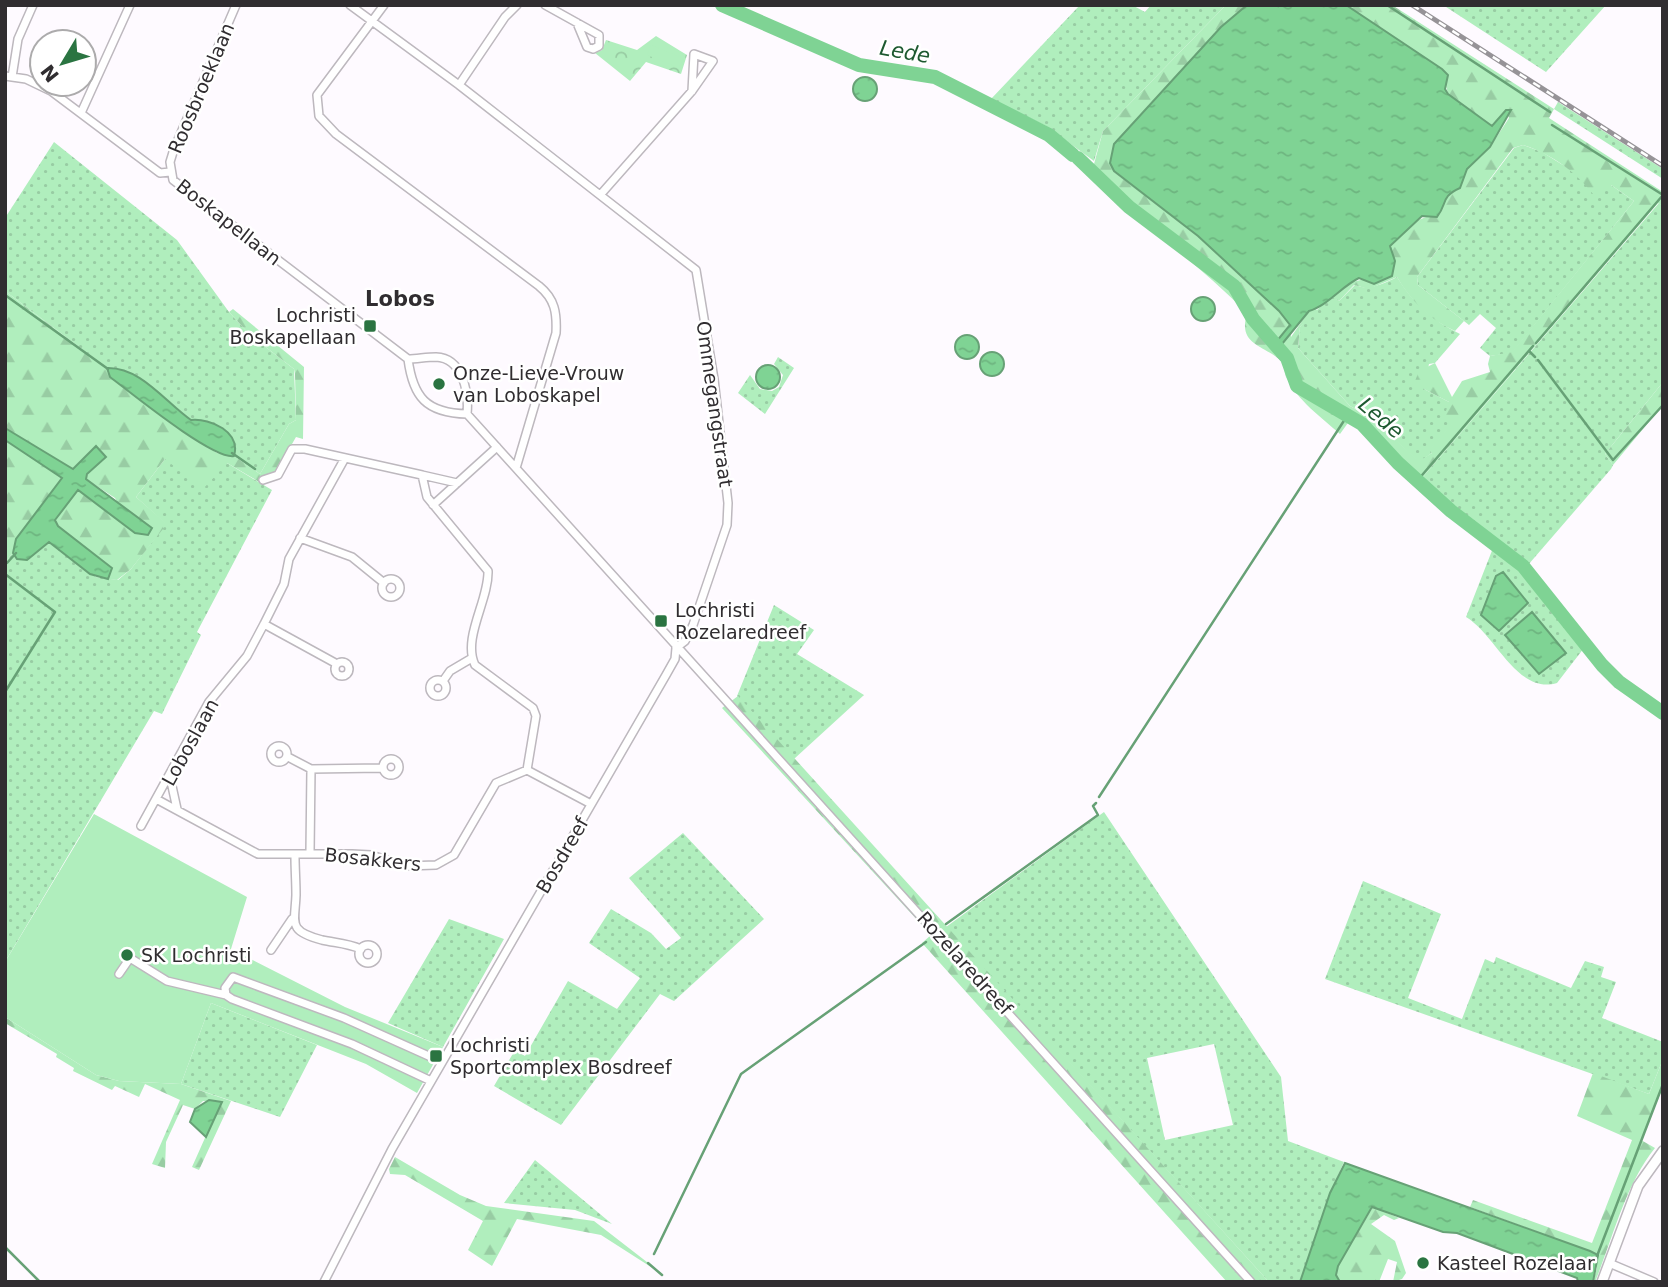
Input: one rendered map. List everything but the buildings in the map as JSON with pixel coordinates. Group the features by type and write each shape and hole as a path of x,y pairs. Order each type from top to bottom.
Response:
{"street":[{"name":"Boskapellaan","path":"33,5 18,39 8,76 39,83 160,173 170,172 178,186 408,359"},
{"path":"81,113 130,5"},
{"name":"Roosbroeklaan","path":"170,172 173,149 236,5"},
{"name":"Ommegangstraat","path":"350,5 459,85 696,270 714,379 729,503 727,525 693,625 685,641 676,648"},
{"path":"384,5 317,95 318,116 336,134 539,286 555,308 556,333 516,468"},
{"path":"459,85 505,17 517,5"},
{"path":"545,5 577,23"},
{"path":"601,194 692,91 713,61 694,54 692,91"},
{"path":"467,414 446,412 424,402 411,381 408,359 438,357 455,366 463,378 467,414 676,648"},
{"path":"433,505 497,447"},
{"path":"262,480 278,475 292,449 305,449 457,483"},
{"name":"Loboslaan","path":"141,826 158,800 209,702 247,656 284,584 289,559 345,457"},
{"path":"422,475 427,498 488,571 488,583 472,646 472,658 481,670 533,708 536,716 527,770 591,804"},
{"path":"300,538 352,557 384,583"},
{"path":"264,624 337,664"},
{"name":"Bosdreef","path":"324,1282 392,1149 675,659 676,648"},
{"name":"Rozelaredreef","path":"676,648 816,799 1251,1282"},
{"path":"443,681 450,671 472,658"},
{"path":"288,757 311,769 382,768"},
{"name":"Bosakkers","path":"310,852 311,769"},
{"name":"Bosakkers","path":"158,800 258,854 295,856 310,852 371,855 406,866 436,865 454,855 496,783 527,770"},
{"path":"170,777 177,809"},
{"name":"Bosakkers","path":"271,950 292,919 296,899 295,856"},
{"path":"292,919 298,928 310,935 360,949"},
{"path":"119,974 130,958 167,981 226,995 352,1044 431,1082"},
{"path":"226,995 228,982 233,977 344,1018 442,1062"},
{"path":"1602,1282 1638,1186 1663,1151"},
{"path":"1609,1263 1654,1282"}],"green space":[{"path":"1080,5 1132,5 1145,12 1151,5 1226,5 1103,131 1094,161 1046,126 991,99"},
{"path":"1226,5 1247,5 1221,27 1114,144 1110,163 1114,172 1198,236 1279,311 1290,325 1291,337 1309,311 1316,309 1318,312 1300,327 1298,348 1350,406 1370,417 1419,461 1432,453 1429,450 1454,421 1445,414 1449,402 1418,386 1415,381 1419,371 1435,363 1452,397 1462,381 1490,372 1490,356 1512,352 1634,201 1611,185 1597,199 1573,173 1555,160 1523,145 1513,148 1417,277 1418,285 1464,321 1455,331 1422,308 1408,294 1397,277 1369,289 1354,285 1339,301 1331,297 1348,283 1365,279 1390,246 1416,221 1441,211 1447,196 1460,187 1467,169 1490,147 1509,118 1506,110 1492,126 1448,94 1442,69 1346,5 1392,5 1554,109 1549,118 1663,192 1663,206 1658,203 1421,479 1374,435 1367,438 1350,420 1340,434 1310,408 1291,386 1282,362 1249,339 1245,325 1247,314 1244,310 1091,175 1103,131"},
{"path":"1443,5 1606,5 1546,72"},
{"path":"656,36 687,55 681,74 646,62 630,81 595,53 602,50 606,40 637,50"},
{"path":"651,45 683,58 679,68 647,55"},
{"path":"1558,102 1663,169 1663,179 1554,109"},
{"path":"54,142 177,240 229,312 249,334 294,369 296,420 289,424 260,474 234,456 233,440 223,428 207,421 191,420 142,380 131,374 107,368 5,291 5,218"},
{"path":"1523,145 1542,152 1579,175 1611,185 1634,201 1512,353 1490,356 1480,348 1496,328 1480,314 1469,325 1418,285 1417,277 1514,148"},
{"path":"1659,203 1663,206 1663,382 1605,454 1613,465 1611,469 1528,565 1421,479"},
{"path":"1397,277 1409,295 1424,310 1460,334 1435,363 1429,364 1424,389 1449,402 1455,421 1430,450 1432,453 1419,462 1370,417 1350,406 1298,348 1300,327 1331,296 1339,301 1355,285 1371,287"},
{"path":"5,291 107,368 110,377 186,433 217,453 234,456 260,474 289,424 296,420 295,374 294,369 249,334 229,312 233,309 304,367 303,439 296,437 276,472 265,476 261,483 227,463 203,489 165,459 136,497 167,524 131,569 117,580 108,579 112,568 58,526 55,520 78,490 135,533 115,498 86,479 96,446 73,469 5,428"},
{"path":"778,357 794,368 765,414 738,393 750,375 760,389 772,391 779,387 783,375 774,364"},
{"path":"1663,382 1663,405 1613,465 1605,454"},
{"path":"5,440 63,478 16,539 13,553 5,562"},
{"path":"165,459 227,463 272,490 197,632 201,635 162,714 154,711 5,962 5,562 13,553 17,559 30,558 42,545 49,542 96,577 118,580 131,569 166,524 136,497"},
{"path":"1493,548 1518,568 1584,648 1557,683 1543,684 1530,680 1466,617"},
{"path":"774,605 814,630 797,654 864,695 794,759 737,696"},
{"path":"738,696 1269,1282 1227,1282 922,943 931,935 722,708"},
{"path":"1104,812 1281,1077 1288,1141 1344,1162 1330,1193 1300,1282 1269,1282 946,927","holes":["1214,1044 1233,1125 1165,1140 1147,1058"]},
{"name":"SK Lochristi","path":"94,814 247,897 231,949 345,1007 443,1047 417,1093 366,1064 211,1003 181,1084 119,1081 96,1075 5,1017 5,962"},
{"path":"683,833 764,919 674,1001 660,994 561,1125 494,1086 515,1050 525,1056 568,981 617,1009 640,978 589,943 611,909 651,933 666,949 681,938 629,878"},
{"path":"1363,881 1441,914 1408,998 1462,1019 1485,959 1494,963 1496,957 1571,988 1585,961 1604,967 1601,977 1616,982 1602,1018 1663,1042 1663,1059 1649,1094 1325,979"},
{"path":"449,919 504,939 443,1047 388,1023"},
{"path":"211,1003 317,1045 280,1117 181,1084"},
{"path":"5,1017 96,1075 119,1081 181,1084 231,1101 199,1170 192,1167 221,1102 203,1101 195,1109 183,1105 166,1142 165,1168 152,1164 180,1100 145,1084 139,1097 115,1086 112,1090 73,1071 74,1068 56,1057 57,1054 5,1023"},
{"path":"1663,1059 1663,1087 1641,1140 1655,1148 1636,1178 1620,1212 1595,1282 1597,1268 1590,1251 1470,1207 1473,1200 1592,1243 1632,1140 1577,1116 1593,1073 1649,1094"},
{"path":"395,1157 460,1195 486,1206 594,1221 665,1276 601,1235 517,1219 492,1266 468,1250 483,1221 405,1175 390,1174 389,1169"},
{"path":"535,1160 612,1224 575,1210 504,1203"},
{"path":"1373,1207 1399,1218 1394,1220 1384,1215 1371,1224 1395,1241 1406,1273 1402,1279 1393,1282 1397,1262 1388,1259 1379,1282 1340,1282 1336,1275 1338,1266"}],"water":[{"path":"1247,5 1346,5 1442,69 1448,75 1445,89 1448,94 1492,126 1506,110 1511,110 1490,147 1467,169 1460,188 1447,197 1437,217 1422,216 1390,246 1395,261 1392,276 1374,284 1359,278 1322,305 1309,311 1282,344 1276,342 1290,325 1279,311 1198,236 1114,171 1110,163 1114,144 1221,27"},
{"path":"865,77 876,84 877,89 870,100 865,101 854,94 853,89 860,78"},
{"path":"1203,297 1212,300 1215,309 1212,318 1203,321 1194,318 1191,309 1194,300"},
{"path":"967,335 976,338 979,347 976,356 967,359 958,356 955,347 958,338"},
{"path":"992,352 1001,355 1004,364 1001,373 992,376 983,373 980,364 983,355"},
{"path":"768,365 779,372 780,377 773,388 768,389 757,382 756,377 763,366"},
{"path":"107,368 119,369 142,379 191,420 207,421 223,428 233,440 234,456 209,447 172,424 110,377"},
{"path":"5,428 73,469 96,446 106,457 87,474 86,479 152,528 148,535 135,533 78,490 55,520 58,526 112,568 108,579 90,574 49,542 27,560 17,559 13,553 16,539 62,478 5,440"},
{"path":"1503,572 1528,603 1499,631 1481,615 1496,576"},
{"path":"1532,612 1566,653 1539,674 1505,635"},
{"path":"209,1100 222,1102 206,1137 190,1122 195,1109"},
{"path":"1345,1163 1590,1251 1598,1255 1593,1282 1578,1282 1577,1278 1457,1233 1443,1232 1372,1207 1338,1266 1336,1275 1340,1282 1300,1282 1330,1193"}],"waterway":[{"name":"Lede","path":"722,5 859,65 935,77 1049,135 1073,155"},
{"path":"1387,5 1550,112"},
{"path":"1536,343 1663,195 1552,125"},
{"name":"Lede","path":"1078,158 1129,207 1234,286 1253,319 1287,358 1297,386 1362,424 1398,463 1451,511 1523,566 1602,665 1619,682 1663,713"},
{"path":"5,295 108,369"},
{"path":"1417,481 1533,346"},
{"path":"1529,351 1535,357"},
{"path":"1538,360 1613,460 1663,405"},
{"path":"1099,797 1349,413"},
{"path":"232,453 255,469"},
{"path":"7,563 16,553"},
{"path":"5,574 55,612 5,692"},
{"path":"946,924 1098,815 1093,806 1096,803"},
{"path":"654,1254 741,1074 926,942"},
{"path":"1597,1256 1663,1084"},
{"path":"5,1247 40,1282"},
{"path":"648,1263 662,1275"}],"railway":[{"path":"1412,5 1663,166"}],"place":[{"name":"Lochristi Boskapellaan","path":"370,326"},
{"name":"Onze-Lieve-Vrouw van Loboskapel","path":"439,384"},
{"name":"Lochristi Rozelaredreef","path":"661,621"},
{"name":"SK Lochristi","path":"127,955"},
{"name":"Lochristi Sportcomplex Bosdreef","path":"436,1056"},
{"name":"Kasteel Rozelaar","path":"1423,1263"}],"district":[{"name":"Lobos","path":"400,299"}]}
